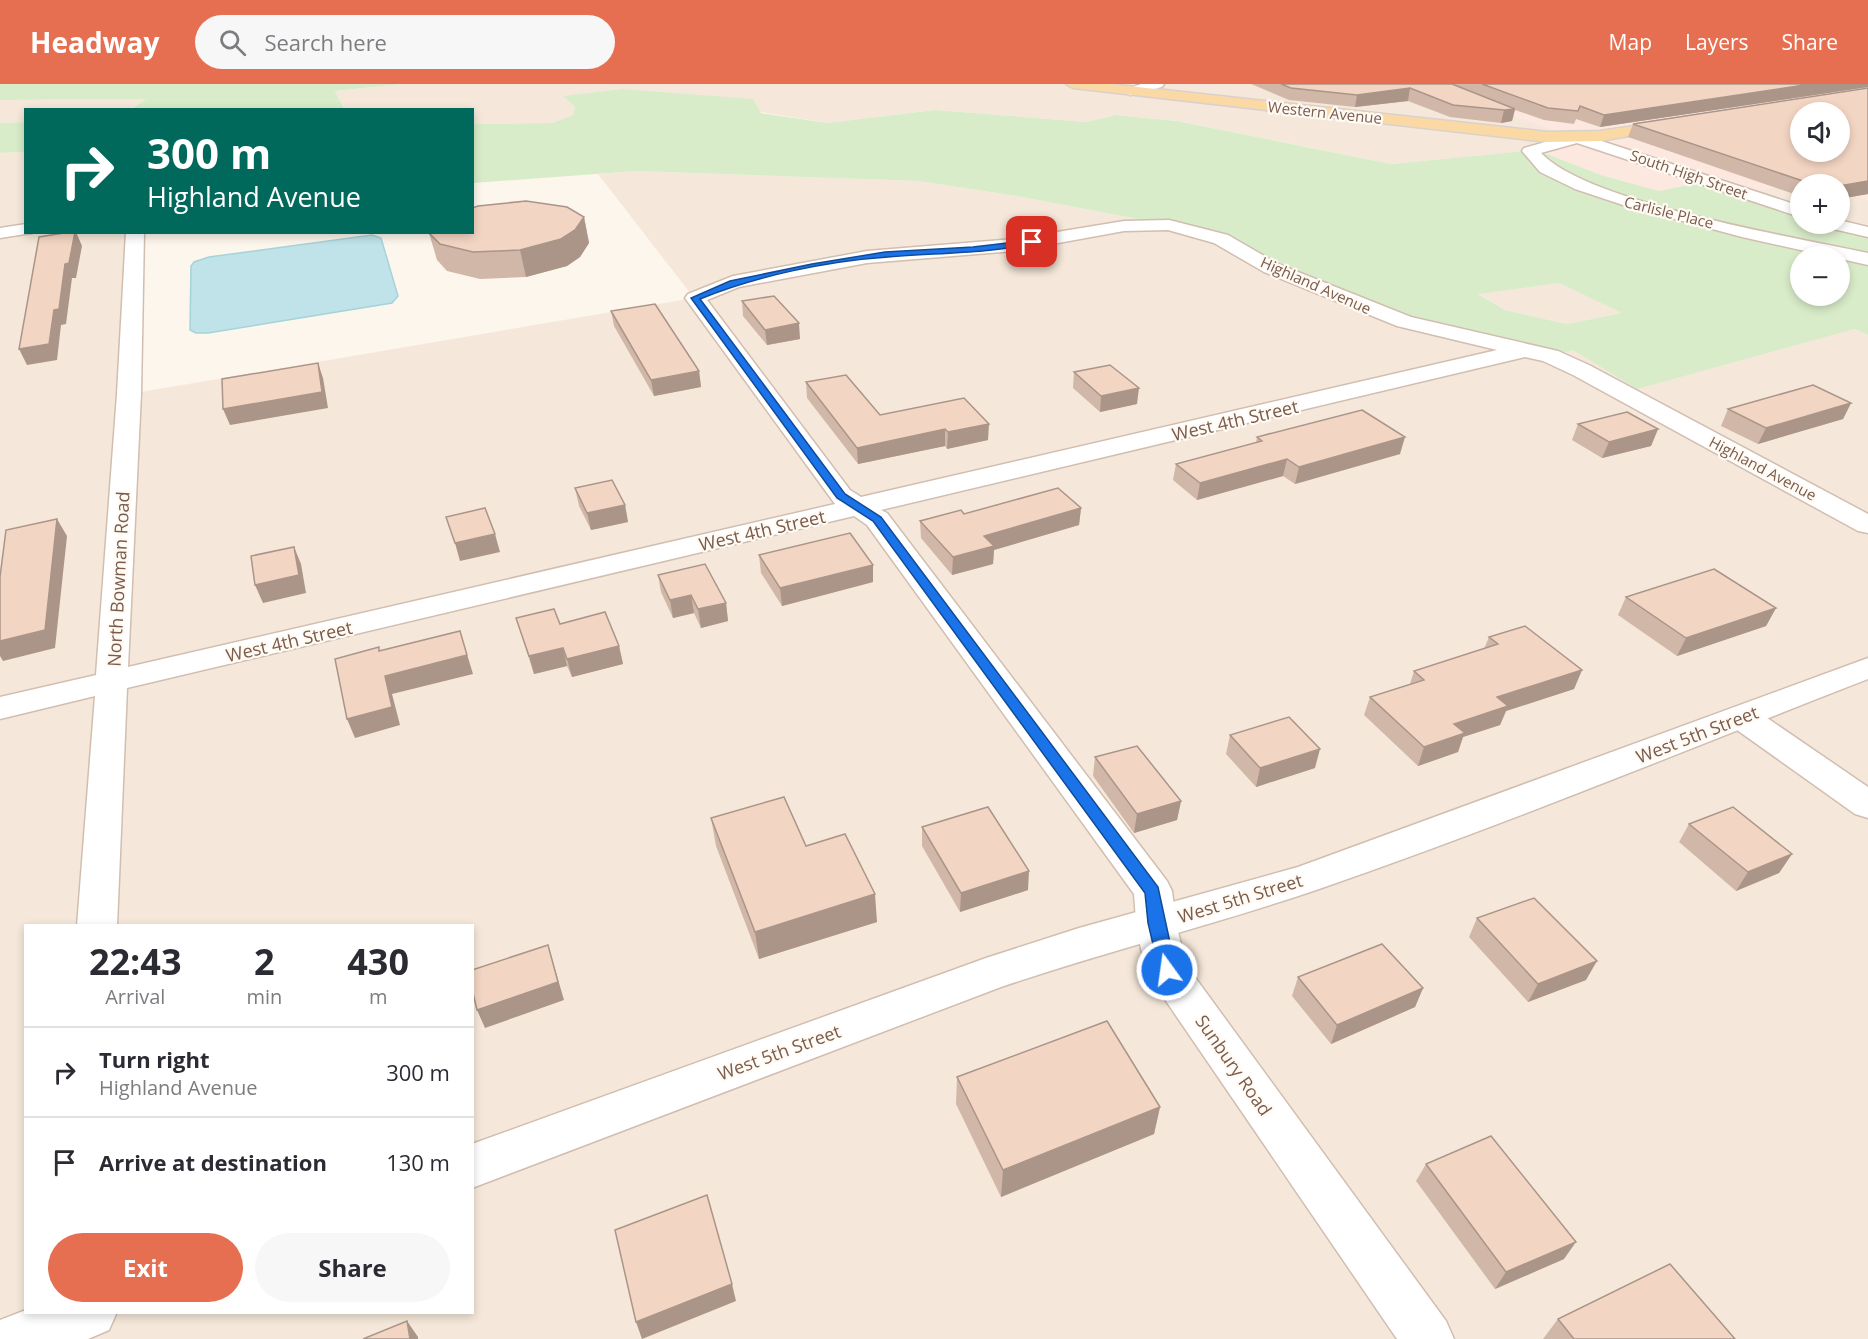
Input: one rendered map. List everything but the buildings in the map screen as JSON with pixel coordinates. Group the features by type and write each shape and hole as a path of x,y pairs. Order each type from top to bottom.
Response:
{"main road":[{"name":"Western Avenue","path":"1073,84 1548,137 1577,138 1695,121"},
{"path":"1521,118 1577,138"}],"street":[{"path":"1130,91 1157,84"},
{"name":"South High Street","path":"1577,138 1790,209"},
{"name":"Carlisle Place","path":"1577,138 1530,152 1543,168 1586,189 1636,206 1868,259"},
{"name":"Highland Avenue","path":"695,298 733,282 867,257 1014,245 1124,226 1169,225 1221,239 1271,268 1404,322 1550,356 1581,370 1868,525"},
{"path":"1850,228 1868,232"},
{"path":"0,232 24,229"},
{"name":"North Bowman Road","path":"97,924 114,682 135,234"},
{"name":"Sunbury Road","path":"695,298 841,496 877,519 1153,891 1156,923 1167,970 1428,1339"},
{"name":"West 4th Street","path":"0,708 1524,351"},
{"name":"West 5th Street","path":"474,1165 986,975 1078,944 1305,879 1868,668"},
{"path":"1742,717 1868,805"}],"shaded area":[{"path":"402,84 1520,84 1577,138 1530,151 1391,164 1178,121 1116,115 1086,122 935,110 827,123 621,89 564,96 575,107 573,115 552,123 474,124 474,108 344,108 335,91"},
{"path":"1520,84 1868,84 1868,200 1850,194 1850,174 1790,174 1790,185 1744,193 1707,181 1659,191 1601,175 1537,150 1576,138 1454,94"},
{"path":"147,99 132,108 24,108 24,122 0,123 0,100"},
{"path":"24,152 24,234 135,234 129,394 694,298 598,174 636,171 918,181 1017,196 1169,225 1204,233 1404,322 1662,328 1782,300 1790,303 1790,306 1797,306 1868,335 1868,1339 0,1339 0,153"},
{"path":"1790,185 1790,209 1744,193"},
{"path":"1850,194 1868,200 1868,232 1850,228"},
{"path":"1559,283 1623,313 1567,324 1505,310 1477,293"}],"green space":[{"path":"0,84 402,84 335,91 344,108 133,108 146,99 0,100"},
{"path":"621,89 753,99 761,113 827,123 935,110 1086,122 1116,115 1177,121 1391,164 1537,150 1601,175 1659,191 1707,181 1790,209 1790,234 1850,234 1850,228 1868,232 1868,335 1854,329 1637,389 1573,350 1550,356 1432,330 1169,225 1017,196 918,181 636,171 474,183 474,124 552,123 573,115 575,107 563,96","holes":["1559,283 1622,313 1567,324 1505,310 1478,294"]},
{"path":"24,122 24,152 0,153 0,123"}],"water":[{"path":"372,235 381,238 398,296 392,303 208,333 196,333 190,330 191,266 194,262 209,257"}],"route":[{"path":"1032,242 885,255 812,266 733,282 695,298 841,496 877,519 1153,891 1156,923 1167,970"}]}
